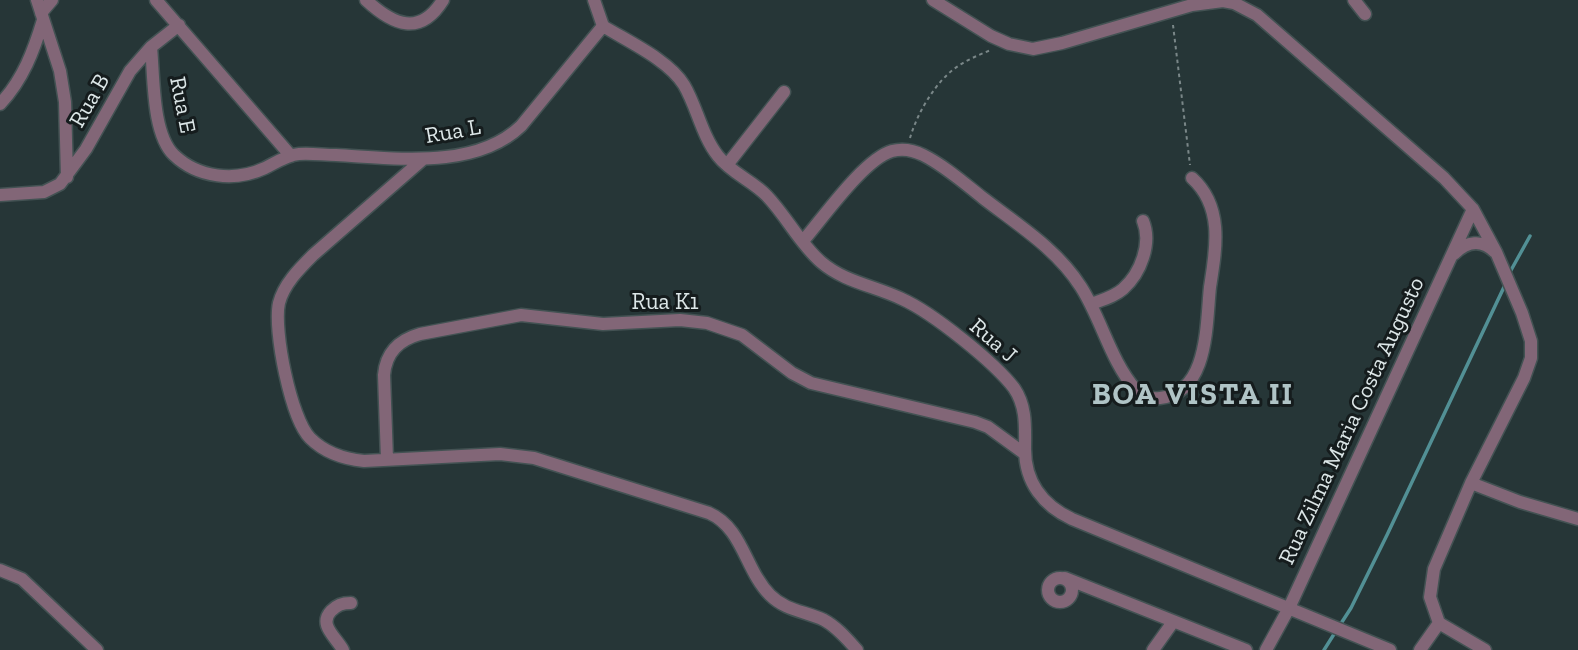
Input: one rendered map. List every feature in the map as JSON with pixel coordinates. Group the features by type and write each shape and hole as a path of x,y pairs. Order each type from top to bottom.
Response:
{"street":[{"path":"0,104 27,65 41,11 52,0"},
{"path":"156,0 295,155"},
{"path":"366,0 390,19 408,24 425,19 443,0"},
{"path":"594,0 603,26"},
{"path":"933,0 973,26 1022,48 1046,47 1211,1 1234,4 1257,15 1444,178 1473,209 1497,254 1531,341 1531,358 1524,377 1471,483 1431,580 1430,597 1439,623 1485,650"},
{"path":"1354,0 1366,14"},
{"name":"Rua B","path":"41,11 58,58 64,92 66,177"},
{"path":"151,47 179,25"},
{"name":"Rua L","path":"295,155 422,160 489,148 512,136 603,26"},
{"name":"Rua J","path":"603,26 654,57 679,78 717,155 759,188 818,260 837,274 917,307 994,367 1013,387 1023,405 1028,469 1040,497 1061,514 1390,650"},
{"name":"Rua B","path":"0,195 44,192 56,188 91,141 131,71 151,47"},
{"name":"Rua E","path":"151,47 161,131 164,141 175,156 199,170 226,177 251,173 295,155"},
{"path":"727,165 784,92"},
{"path":"66,148 72,155 77,156 91,141"},
{"path":"803,241 870,164 892,151 907,150 922,154 1045,245 1067,268 1091,304 1110,349 1139,393 1149,398 1170,396 1191,381 1198,369 1215,238 1211,203 1207,194 1192,178"},
{"path":"422,160 346,225 299,270 289,282 279,304 277,316 282,354 300,424 309,438 334,454 356,460 519,455 709,513 726,523 770,596 786,608 825,621 857,650"},
{"name":"Rua Zilma Maria Costa Augusto","path":"1266,650 1289,608 1473,209"},
{"path":"1091,304 1122,290 1135,273 1147,238 1143,221"},
{"path":"1451,257 1461,247 1475,243 1485,244 1497,254"},
{"name":"Rua K1","path":"387,459 384,375 385,365 394,348 408,338 421,334 521,315 603,324 680,320 719,326 742,335 801,379 975,422 988,427 1025,454"},
{"path":"1471,483 1520,502 1578,519"},
{"path":"0,570 22,579 97,650"},
{"path":"1065,578 1246,650"},
{"path":"343,650 325,621 336,607 351,603"},
{"path":"1153,650 1173,622"},
{"path":"1420,650 1439,623"}],"path":[{"path":"1172,10 1177,70 1192,178"},
{"path":"907,150 918,118 947,74 970,58 994,49 1003,41"}],"waterway":[{"path":"1510,272 1530,236"},
{"path":"1340,625 1387,535 1504,287"},
{"path":"1324,650 1336,631"}],"district":[{"name":"BOA VISTA II","path":"1193,395"}]}
